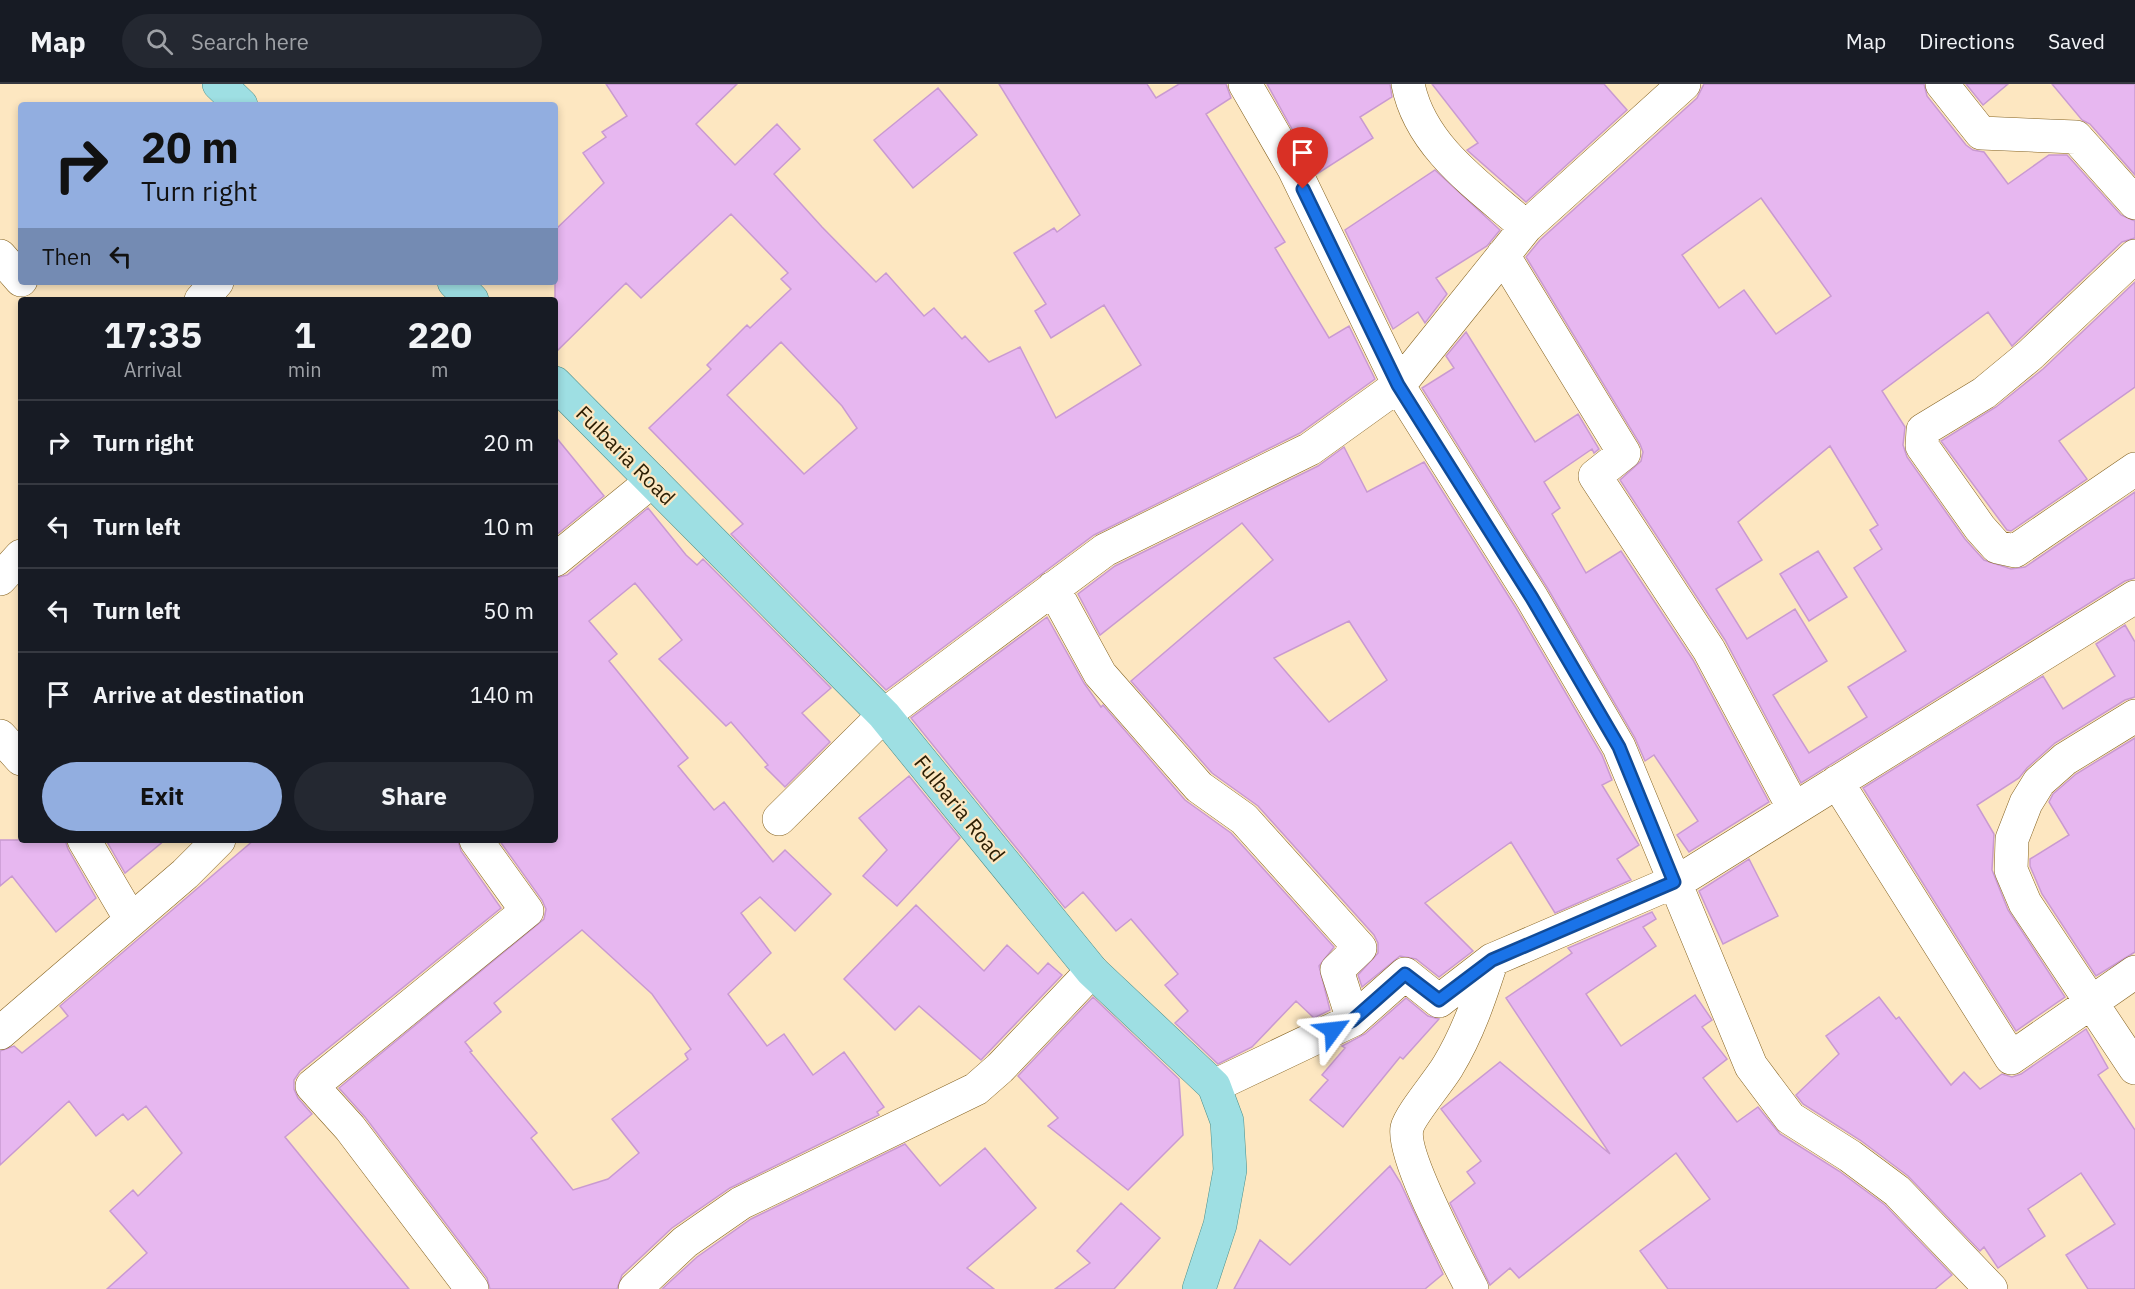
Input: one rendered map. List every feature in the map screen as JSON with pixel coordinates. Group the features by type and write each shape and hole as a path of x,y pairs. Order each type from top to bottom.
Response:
{"main road":[{"path":"457,285 469,297"},
{"name":"Fulbaria Road","path":"558,386 884,715 1092,971 1214,1086 1227,1121 1230,1170 1220,1226 1199,1289"}],"street":[{"path":"1245,84 1294,169 1399,385 1532,598 1619,747 1751,1066 1790,1118 1850,1156 1897,1191 1991,1289"},
{"path":"1408,84 1412,102 1426,130 1446,155 1526,227"},
{"path":"779,819 884,715 1105,550 1310,449 1399,385 1526,227 1684,84"},
{"path":"1942,84 1981,133 2076,137 2135,203"},
{"path":"1503,255 1624,453 1595,476 1709,650 1794,809"},
{"path":"0,256 18,277"},
{"path":"2135,256 2030,355 1984,393 1923,430 1922,446 1980,528 1997,547 2015,551 2135,469"},
{"path":"204,297 214,285"},
{"path":"558,558 652,481"},
{"path":"0,579 18,559"},
{"path":"1053,588 1100,674 1199,787 1244,819 1360,948 1337,970 1353,1020"},
{"path":"1214,1086 1353,1020 1405,974 1439,1000 1492,960 1674,882 2135,597"},
{"path":"2135,716 2065,759 2039,782 2026,802 2012,839 2011,870 2025,903 2060,951 2090,1002 2135,1068"},
{"path":"0,736 18,756"},
{"path":"1837,782 2011,1058 2135,972"},
{"path":"86,843 131,920"},
{"path":"0,1033 185,874 216,843"},
{"path":"472,1289 350,1128 312,1086 527,911 478,843"},
{"path":"1472,1289 1437,1221 1409,1149 1407,1127 1449,1065 1475,1012 1492,960"},
{"path":"634,1289 685,1242 741,1203 976,1089 1000,1068 1092,971"}],"building":[{"path":"606,84 737,84 696,124 735,165 777,124 800,149 774,174 822,227 876,282 886,273 924,316 934,308 962,339 965,336 989,362 1020,347 1056,418 1141,365 1104,305 1051,338 1035,311 1046,304 1014,253 1054,228 1057,232 1080,215 999,84 1147,84 1156,98 1179,84 1226,84 1231,98 1206,114 1285,242 1275,248 1329,338 1349,326 1375,379 1300,433 1094,535 886,690 731,534 743,524 649,428 711,369 707,365 747,325 750,328 791,289 781,279 788,273 731,214 641,298 626,283 558,350 558,297 555,297 555,285 558,285 558,227 604,183 583,153 606,137 602,132 627,116","holes":["781,342 842,406 857,428 804,474 727,395"]},
{"path":"1267,84 1390,84 1392,97 1360,117 1373,138 1317,174"},
{"path":"1432,84 1604,84 1627,110 1526,202 1467,150 1478,143"},
{"path":"1704,84 1924,84 1927,96 1966,145 1973,150 1984,152 2008,184 2049,155 2067,155 2121,215 2135,221 2135,238 2122,242 2012,346 1988,312 1882,391 1905,427 1903,445 1907,457 1965,539 1984,560 2011,569 2025,567 2135,492 2135,578 2125,581 1801,783 1725,640 1620,480 1641,461 1643,452 1640,444 1526,257 1540,240 1697,98","holes":["1761,198 1831,296 1776,334 1744,290 1719,308 1682,255","1830,446 1878,525 1870,530 1882,549 1854,568 1906,651 1848,687 1867,717 1809,753 1773,695 1827,661 1795,609 1747,639 1716,589 1762,560 1738,522"]},
{"path":"1966,84 2008,84 1983,105"},
{"path":"2052,84 2135,84 2135,175 2090,124 2082,120"},
{"path":"938,88 977,135 913,188 874,140"},
{"path":"1435,170 1500,230 1487,246 1436,278 1447,294 1425,323 1418,312 1393,329 1345,230"},
{"path":"2135,282 2135,387 2059,441 2087,479 2011,531 2007,530 1941,441 1996,407 2043,369"},
{"path":"1466,332 1535,442 1578,414 1599,449 1594,453 1592,449 1544,482 1560,508 1552,514 1586,573 1621,551 1693,660 1769,802 1689,852 1677,835 1698,821 1654,755 1645,761 1635,738 1548,589 1422,388 1454,368 1446,356"},
{"path":"558,440 604,496 558,534"},
{"path":"1344,447 1367,492 1424,462 1516,608 1602,755 1612,780 1602,785 1639,845 1617,859 1631,880 1555,913 1511,842 1425,903 1473,951 1439,977 1416,959 1400,956 1362,987 1358,975 1378,953 1378,943 1374,935 1258,806 1212,773 1131,681 1273,560 1242,523 1100,635 1078,594 1115,566 1318,466","holes":["1349,621 1387,680 1329,722 1274,658"]},
{"path":"648,508 686,555 697,565 703,559 831,688 802,713 830,742 785,787 765,767 768,765 731,722 726,726 659,659 682,640 635,583 589,621 617,654 609,661 688,758 678,766 714,810 724,802 773,862 785,850 831,894 795,931 760,897 741,913 771,953 728,994 767,1046 784,1034 813,1075 844,1052 884,1107 877,1112 879,1115 730,1188 672,1228 622,1275 617,1289 490,1289 487,1278 365,1117 339,1088 544,919 546,909 542,900 501,843 558,843 558,577 567,575","holes":["582,930 652,994 691,1049 685,1054 688,1059 612,1119 639,1153 608,1179 573,1190 531,1138 537,1133 470,1052 472,1051 465,1042 501,1012 494,1003"]},
{"path":"1818,551 1847,597 1809,621 1780,574"},
{"path":"1047,617 1084,683 1101,707 1103,705 1185,800 1231,833 1334,947 1319,966 1330,1010 1314,1018 1296,1001 1252,1047 1218,1064 1175,1023 1188,1011 1165,985 1178,974 1131,919 1116,931 1083,892 1065,908 911,718"},
{"path":"2125,625 2135,642 2135,697 2125,700 2055,743 2019,778 1977,805 1994,834 1992,870 2008,910 2065,997 2016,1031 1863,788 2043,676 2063,709 2115,676 2096,644"},
{"path":"2135,738 2135,952 2096,976 2042,894 2030,866 2030,859 2069,835 2049,802 2053,794 2076,774"},
{"path":"909,776 960,838 897,906 863,876 887,850 859,818"},
{"path":"0,840 18,840 18,843 66,843 96,898 56,932 12,876 0,886"},
{"path":"108,843 161,843 125,873"},
{"path":"250,843 459,843 461,851 501,908 300,1071 294,1080 294,1089 298,1098 312,1114 285,1137 409,1289 107,1289 147,1253 110,1211 133,1190 138,1196 182,1153 146,1106 128,1120 123,1114 96,1136 69,1101 0,1165 0,1051 14,1046 22,1053 68,1016 60,1006"},
{"path":"1749,859 1778,916 1723,944 1699,891"},
{"path":"916,905 984,971 1007,945 1038,974 1048,963 1062,975 981,1060 919,1006 895,1030 844,979"},
{"path":"1652,912 1656,919 1643,927 1656,946 1586,994 1621,1046 1695,995 1712,1020 1702,1027 1727,1059 1703,1078 1737,1122 1758,1107 1780,1134 1839,1171 1885,1205 1952,1275 1935,1289 1668,1289 1640,1251 1710,1199 1676,1153 1519,1278 1510,1268 1490,1285 1450,1203 1475,1183 1467,1172 1481,1161 1441,1109 1500,1062 1610,1154 1506,998 1572,953 1568,948"},
{"path":"1093,997 1179,1079 1183,1135 1128,1190 1048,1126 1058,1118 1018,1076"},
{"path":"1879,997 1896,1019 1899,1017 1951,1085 1964,1072 1980,1089 2002,1074 2012,1077 2021,1074 2086,1029 2108,1068 2098,1075 2135,1130 2135,1289 2088,1289 2066,1255 2115,1224 2081,1173 2028,1209 2045,1236 1998,1268 1984,1247 1980,1251 1908,1176 1860,1140 1803,1104 1796,1095 1839,1054 1826,1036"},
{"path":"1406,998 1428,1016 1439,1019 1403,1059 1400,1057 1343,1127 1310,1100 1328,1080 1322,1075 1345,1048 1342,1046 1365,1034"},
{"path":"905,1144 940,1186 985,1148 1036,1208 967,1268 994,1289 662,1289 697,1257 751,1219"},
{"path":"1390,1166 1400,1182 1443,1274 1425,1289 1234,1289 1260,1240 1290,1265"},
{"path":"1121,1203 1160,1238 1114,1289 1055,1289 1090,1263 1077,1251"}],"route":[{"path":"1303,189 1398,385 1532,598 1619,747 1674,882 1492,960 1439,1000 1405,974 1353,1020 1333,1030"}]}
